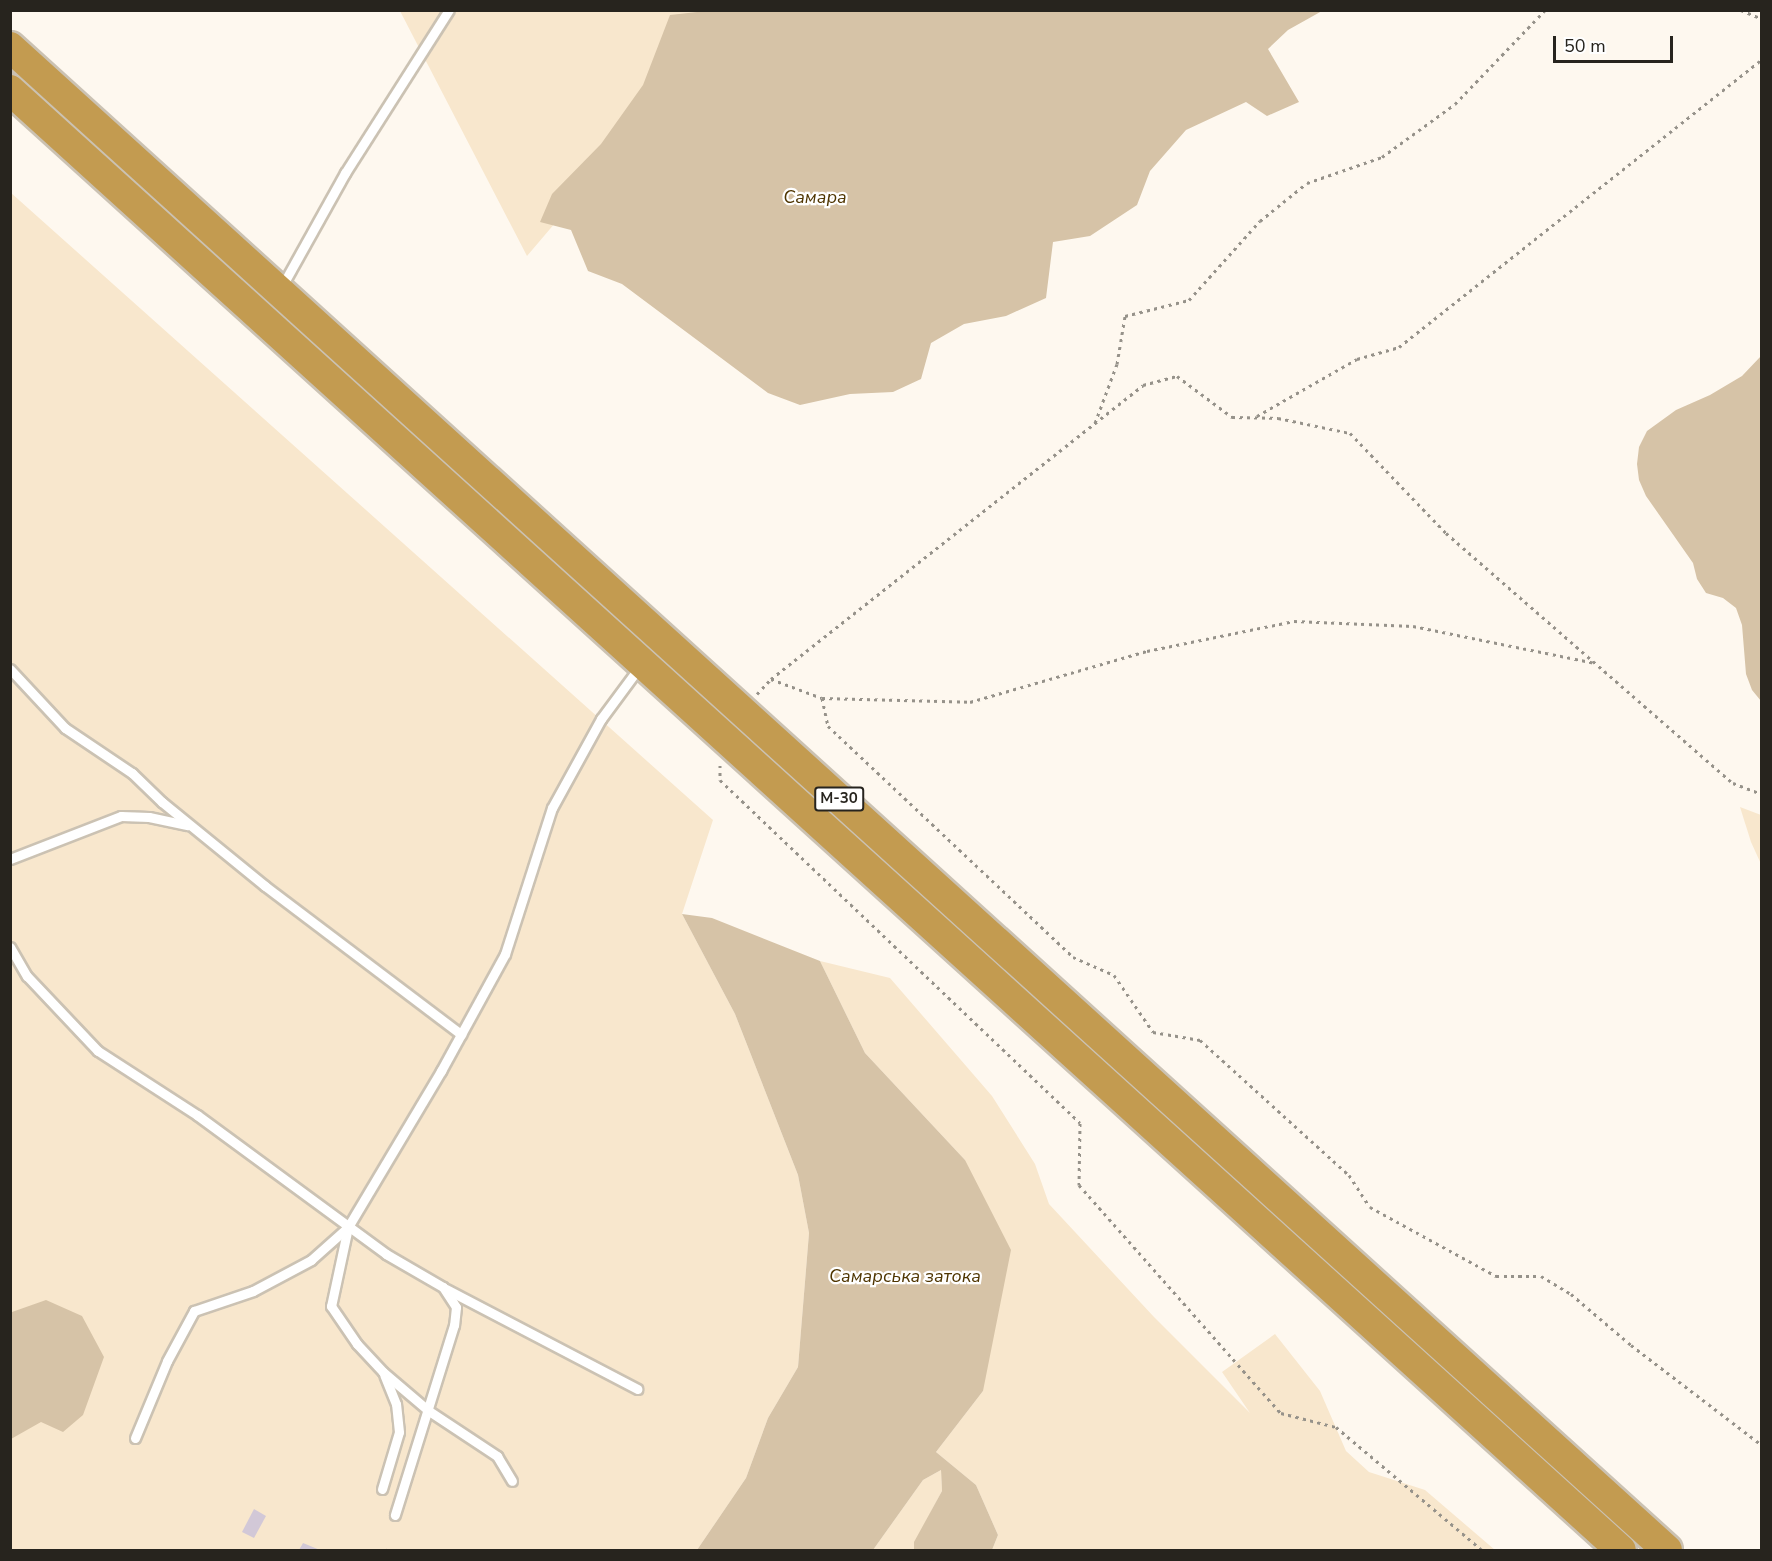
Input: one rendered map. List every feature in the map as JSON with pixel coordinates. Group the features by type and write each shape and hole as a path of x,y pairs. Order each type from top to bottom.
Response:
{"highway":[{"name":"М-30","path":"10,47 1667,1551"},
{"name":"М-30","path":"10,90 1621,1551"}],"lane":[{"path":"280,291 345,173 449,10"},
{"path":"135,1438 167,1360 194,1311 253,1291 311,1260 348,1227 505,954 552,808 601,719 642,663"},
{"path":"10,669 65,728 132,773 191,826 265,886 461,1034"},
{"path":"10,859 121,816 149,817 191,826"},
{"path":"10,947 27,976 98,1051 197,1115 348,1227 443,1287 637,1389"},
{"path":"348,1227 331,1306 357,1344 383,1372 429,1411 497,1456 512,1481"},
{"path":"395,1515 454,1325 456,1306 443,1287"},
{"path":"382,1488 399,1432 396,1404 383,1372"}],"path":[{"path":"1094,425 1117,364 1125,316 1189,300 1260,221 1307,183 1382,157 1455,104 1545,10"},
{"path":"1741,10 1761,19"},
{"path":"1255,417 1357,359 1399,347 1761,59"},
{"path":"742,711 771,679 1143,385 1177,376 1232,417 1278,418 1350,433 1446,533 1733,783 1761,794"},
{"path":"771,679 822,698 970,702 1147,651 1294,621 1413,626 1595,663"},
{"path":"822,698 828,726 1073,957 1114,975 1153,1032 1200,1040 1349,1175 1370,1207 1496,1276 1540,1276 1571,1294 1631,1346 1761,1445"},
{"path":"720,733 720,780 1080,1123 1079,1185 1281,1413 1335,1427 1482,1551"}],"shaded area":[{"path":"400,11 798,11 709,42 527,256"},
{"path":"10,192 713,820 682,914 735,1014 798,1175 809,1233 798,1367 768,1418 746,1478 697,1550 11,1550"},
{"path":"1740,807 1761,815 1761,864 1751,842"},
{"path":"820,961 890,978 992,1096 1035,1164 1049,1204 1154,1317 1250,1413 1222,1372 1275,1334 1320,1391 1346,1451 1369,1472 1425,1490 1495,1550 992,1550 998,1535 976,1485 936,1452 983,1391 965,1160 865,1053"},
{"path":"941,1470 942,1491 915,1542 914,1550 873,1550 923,1480"}],"water":[{"name":"Самара","path":"715,10 1322,11 1288,30 1268,49 1299,102 1267,116 1246,102 1186,130 1150,171 1137,205 1090,236 1053,242 1046,298 1006,316 964,324 931,343 921,379 893,392 850,394 800,405 768,393 622,284 588,271 571,230 540,222 552,194 601,144 643,85 670,15"},
{"path":"1761,356 1761,701 1752,690 1746,674 1742,625 1736,608 1723,598 1706,593 1697,579 1693,563 1646,496 1639,480 1637,464 1639,447 1647,431 1676,410 1710,395 1742,376"},
{"name":"Самарська затока","path":"682,914 712,918 820,961 865,1053 965,1160 1011,1250 983,1391 936,1452 976,1485 998,1535 992,1550 914,1550 914,1542 942,1491 941,1470 923,1480 873,1550 697,1550 746,1478 768,1418 798,1367 809,1233 798,1175 735,1014"},
{"path":"46,1300 82,1316 104,1357 83,1415 63,1432 41,1422 11,1439 11,1309 12,1312"}],"building":[{"path":"254,1509 266,1516 254,1538 242,1532"},
{"path":"303,1543 320,1550 299,1550"}]}
